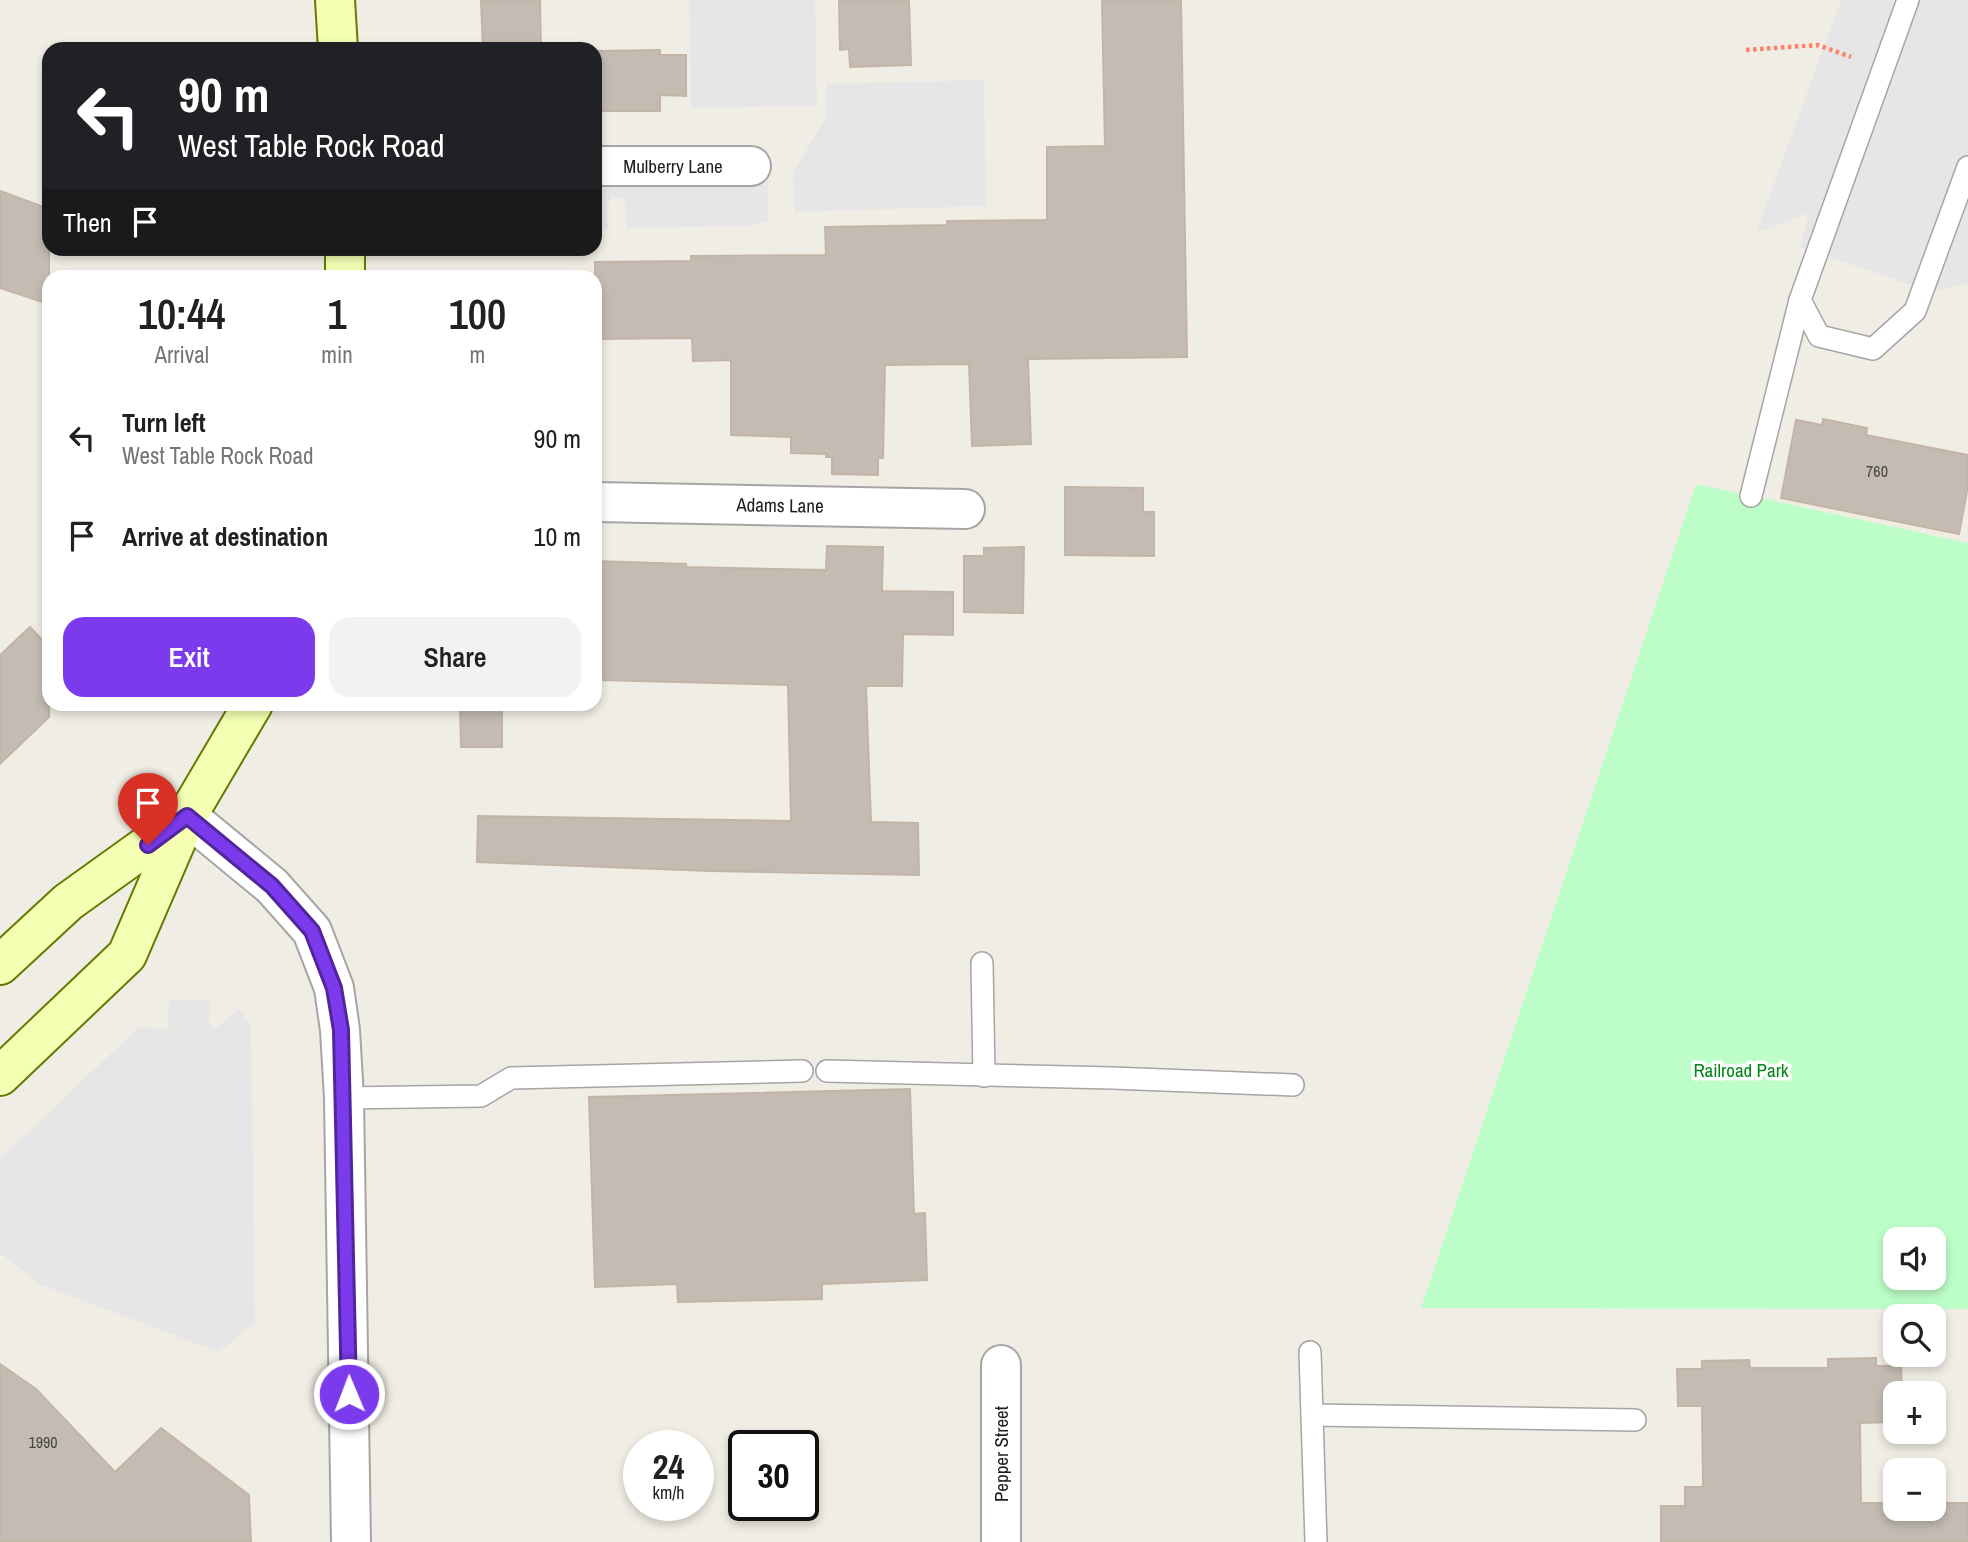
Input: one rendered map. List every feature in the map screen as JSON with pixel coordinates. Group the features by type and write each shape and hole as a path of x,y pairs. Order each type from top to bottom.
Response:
{"main road":[{"path":"335,0 338,42"},
{"path":"0,1076 127,955 187,816 249,711"},
{"path":"0,965 68,902 187,816"}],"street":[{"name":"Mulberry Lane","path":"602,166 751,166"},
{"name":"Adams Lane","path":"602,502 965,509"},
{"path":"187,816 272,886 312,931 334,988 341,1030 344,1098 351,1542"},
{"name":"Pepper Street","path":"1001,1365 1001,1542"}],"lane":[{"path":"1751,496 1800,300 1908,0"},
{"path":"1800,300 1819,336 1873,349 1915,311 1968,167"},
{"path":"982,964 984,1076"},
{"path":"344,1098 481,1096 511,1078 802,1071"},
{"path":"827,1071 1293,1085"},
{"path":"1310,1352 1316,1542"},
{"path":"1312,1415 1635,1420"}],"path":[{"path":"1746,50 1818,45 1883,69"}],"green space":[{"name":"Railroad Park","path":"1696,484 1968,543 1968,1309 1946,1309 1946,1304 1883,1304 1883,1309 1421,1308"}],"shaded area":[{"path":"689,0 815,0 817,106 691,108"},
{"path":"1841,0 1968,0 1968,284 1931,292 1800,247 1809,213 1756,233"},
{"path":"984,80 986,206 794,212 793,173 826,117 826,84"},
{"path":"768,181 768,221 751,226 626,228 625,201 621,197 612,198 608,202 608,229 602,229 602,183"},
{"path":"169,1000 210,1000 209,1023 216,1028 239,1009 251,1026 255,1322 219,1352 41,1285 0,1253 0,1159 139,1027 164,1029 168,1026"}],"building":[{"path":"481,0 540,0 541,42 483,42"},
{"path":"839,0 909,0 911,65 850,67 849,49 840,50"},
{"path":"1102,0 1181,0 1187,357 1028,359 1031,444 972,446 969,364 885,365 883,458 878,458 878,475 832,474 832,457 826,457 826,454 791,453 791,437 731,435 731,360 693,361 692,338 602,339 602,270 595,270 595,262 691,261 691,256 826,255 825,227 947,225 947,221 1047,220 1047,147 1105,146"},
{"path":"660,50 660,55 686,55 686,96 660,95 660,111 602,111 602,51"},
{"path":"0,191 42,206 42,256 49,256 49,270 42,270 42,302 0,288"},
{"path":"1823,419 1867,428 1866,435 1968,455 1968,486 1959,534 1781,498 1796,420 1822,425"},
{"path":"1065,487 1143,488 1143,512 1154,512 1154,556 1065,555"},
{"path":"827,546 883,547 882,591 953,592 953,635 903,634 902,686 866,686 871,822 918,823 919,875 710,871 477,862 478,816 791,821 788,685 602,680 602,561 686,564 686,567 826,570"},
{"path":"1024,547 1023,613 964,612 964,556 984,556 984,548"},
{"path":"30,627 42,640 42,711 49,711 49,717 0,764 0,655"},
{"path":"460,711 502,711 502,747 461,747"},
{"path":"910,1089 914,1214 925,1213 927,1280 822,1284 822,1299 678,1302 677,1284 595,1287 589,1097"},
{"path":"1876,1358 1876,1366 1901,1367 1902,1381 1883,1381 1883,1422 1860,1423 1861,1503 1883,1503 1883,1521 1946,1521 1946,1503 1968,1503 1968,1542 1661,1542 1661,1506 1685,1506 1685,1487 1703,1487 1702,1406 1678,1406 1677,1369 1702,1369 1702,1361 1749,1360 1750,1368 1828,1368 1828,1359"},
{"path":"0,1364 36,1389 115,1472 161,1428 249,1495 251,1542 0,1542"}],"route":[{"path":"148,845 187,816 272,886 312,931 334,988 341,1030 344,1098 349,1394"}]}
